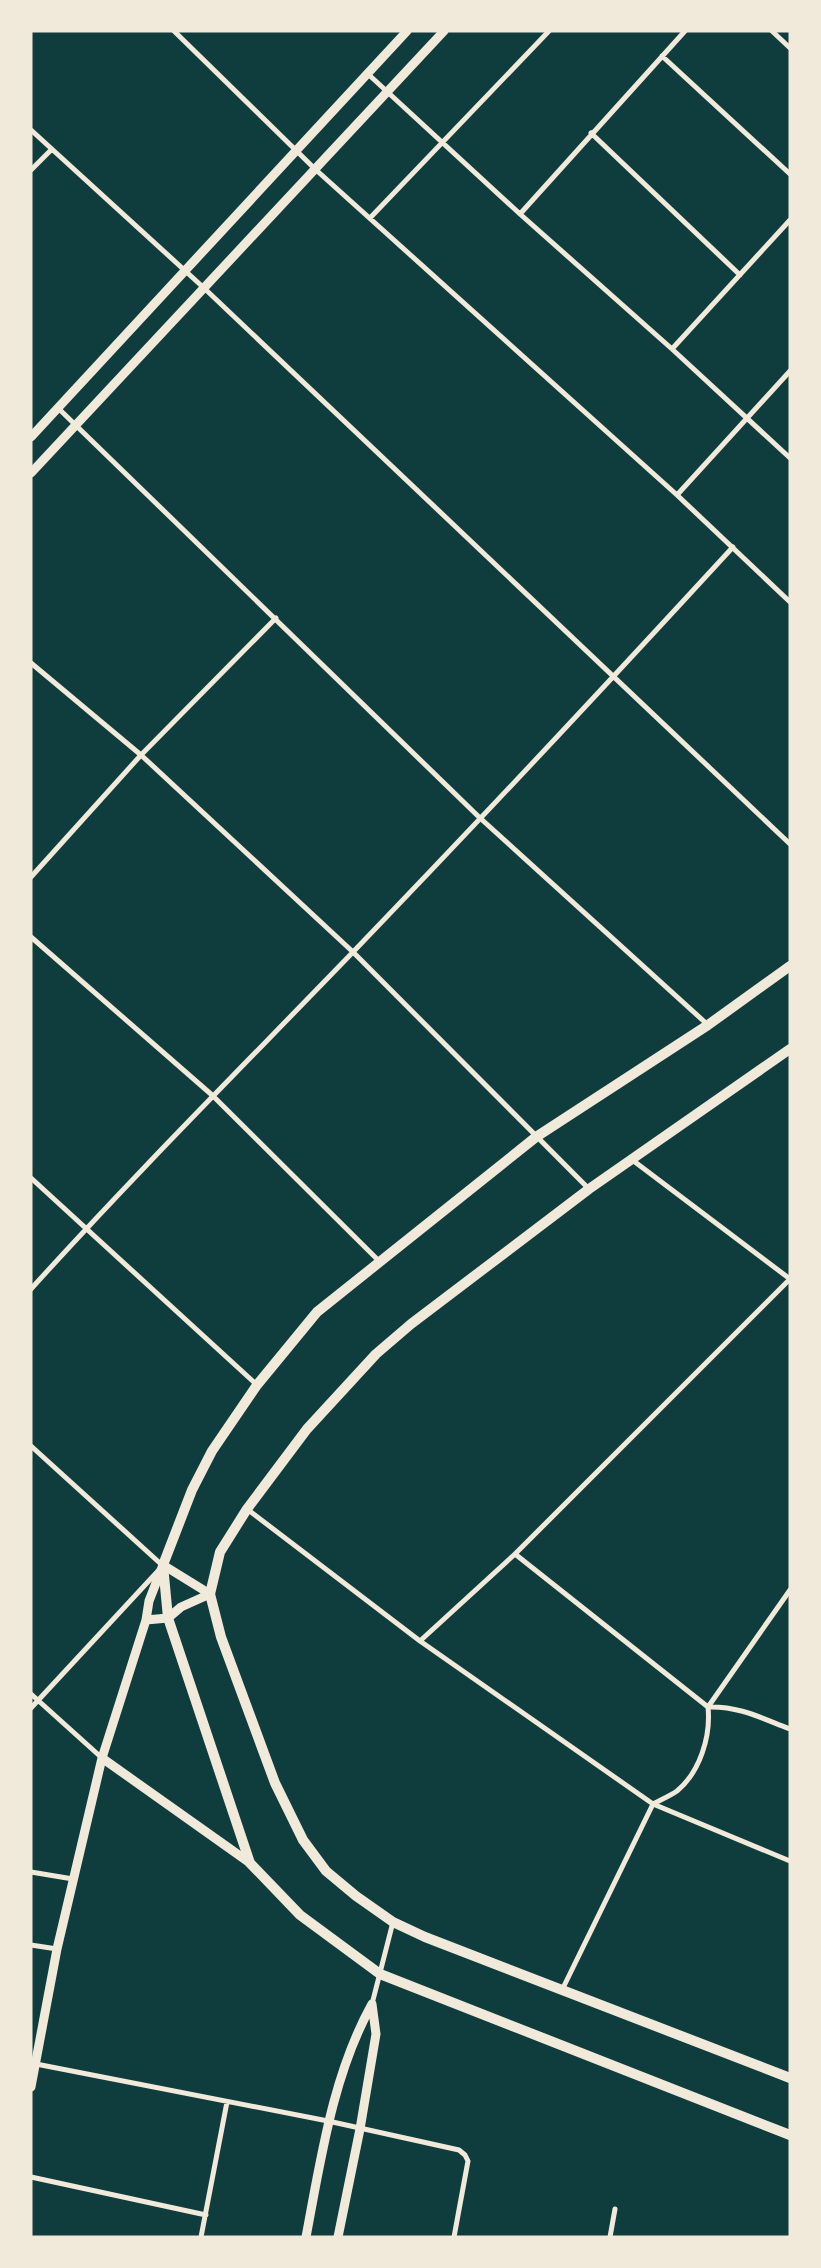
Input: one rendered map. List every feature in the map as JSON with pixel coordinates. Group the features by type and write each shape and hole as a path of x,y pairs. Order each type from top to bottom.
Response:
{"main road":[{"path":"790,966 708,1025 536,1138 317,1312 257,1385 212,1451 192,1490 163,1565 168,1618 250,1863 300,1915 380,1974 790,2135"},
{"path":"790,1048 589,1189 410,1324 376,1354 307,1429 247,1509 220,1552 210,1594 220,1637 275,1783 303,1840 326,1871 356,1896 393,1922 425,1937 790,2078"}],"street":[{"path":"174,31 315,169 677,494 790,602"},
{"path":"31,436 407,31"},
{"path":"31,473 444,31"},
{"path":"370,218 549,31"},
{"path":"520,214 591,133 685,31"},
{"path":"772,31 790,48"},
{"path":"662,56 790,174"},
{"path":"368,74 790,458"},
{"path":"32,133 204,288 790,844"},
{"path":"591,133 740,275"},
{"path":"31,170 51,150"},
{"path":"672,349 790,220"},
{"path":"677,494 790,371"},
{"path":"58,408 480,818 708,1025"},
{"path":"31,1289 212,1095 353,952 480,818 733,547"},
{"path":"31,877 141,755 276,618"},
{"path":"31,663 141,755 353,952 536,1138 589,1189"},
{"path":"31,937 212,1095 381,1262"},
{"path":"420,1641 515,1554 790,1279 631,1159"},
{"path":"31,1178 257,1385"},
{"path":"31,1446 163,1565 210,1594"},
{"path":"247,1509 420,1641 653,1804 790,1861"},
{"path":"515,1554 708,1707 727,1706 744,1710 790,1729"},
{"path":"31,2087 57,1949 102,1758 146,1620 150,1601 163,1565"},
{"path":"31,1708 163,1565"},
{"path":"562,1990 653,1804 677,1791 692,1773 706,1741 710,1723 708,1707 790,1590"},
{"path":"146,1620 168,1618 181,1607 210,1594"},
{"path":"31,1694 102,1758 250,1863"},
{"path":"31,1872 73,1879"},
{"path":"306,2237 328,2122 358,2028 372,2004 393,1922"},
{"path":"31,1945 57,1949"},
{"path":"338,2237 360,2129 376,2034 372,2004"},
{"path":"36,2064 459,2150 468,2161 454,2237"},
{"path":"202,2237 226,2102"},
{"path":"31,2177 206,2215"},
{"path":"610,2237 615,2209"}]}
